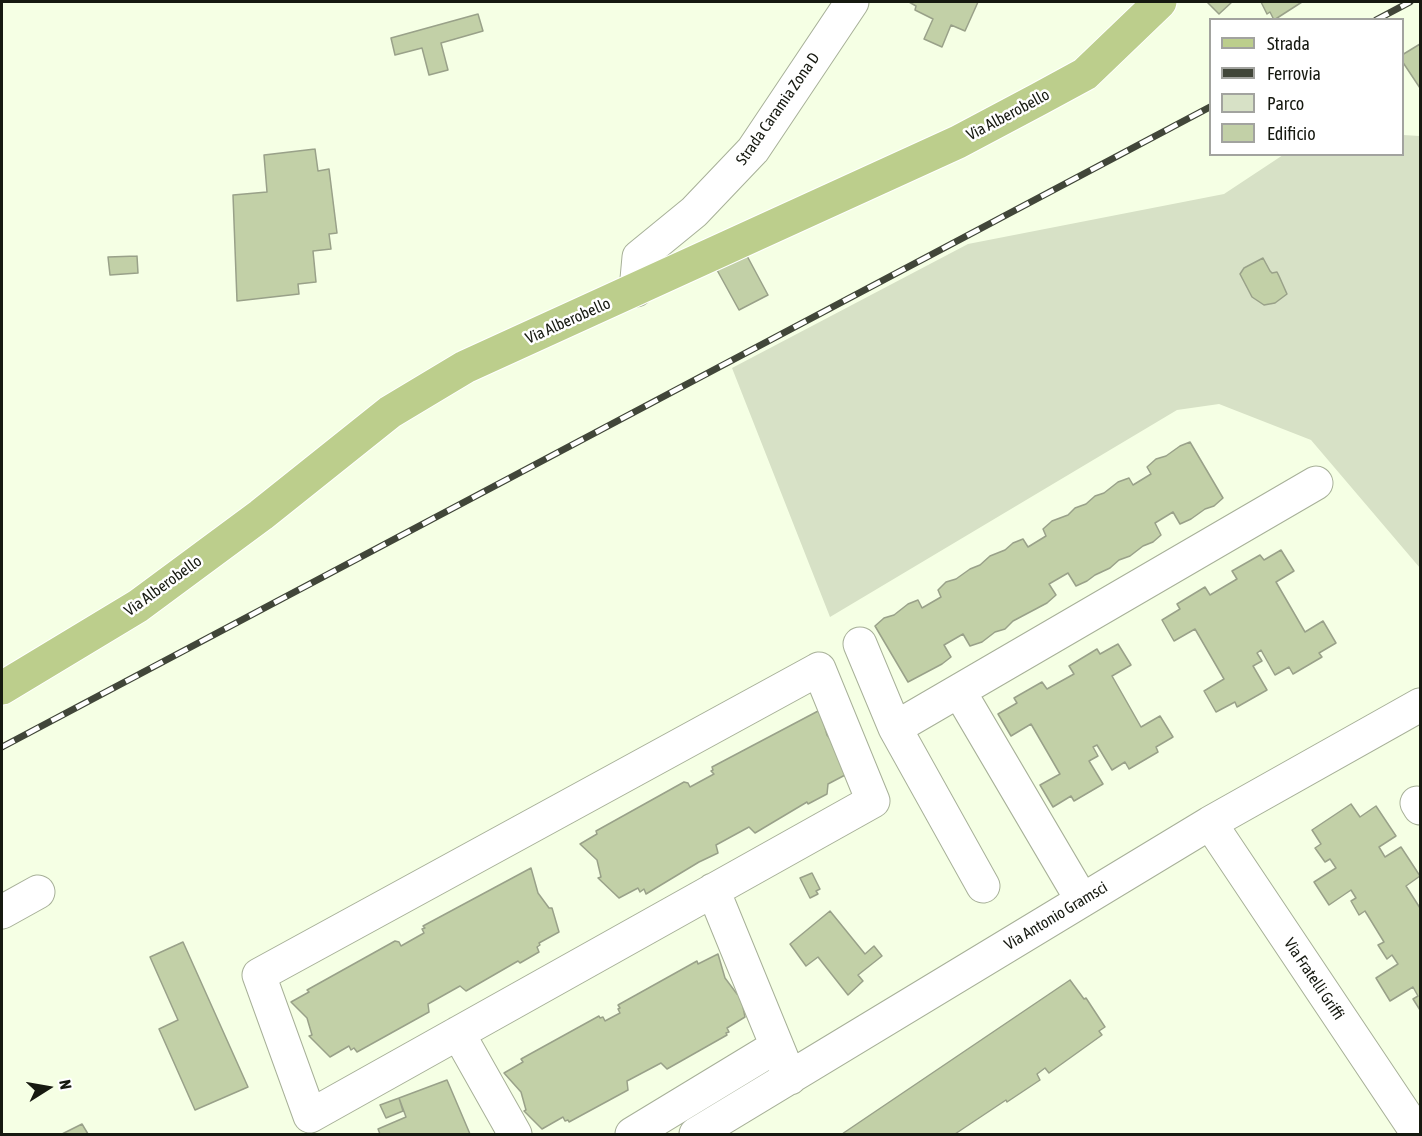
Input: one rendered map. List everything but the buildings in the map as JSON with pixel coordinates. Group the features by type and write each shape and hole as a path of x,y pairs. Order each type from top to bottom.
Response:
{"main road":[{"name":"Via Alberobello","path":"2,688 138,606 261,515 390,412 465,367 958,142 1084,74 1160,2"}],"street":[{"name":"Strada Caramia Zona D","path":"636,290 639,257 694,212 753,150 852,2"},
{"path":"895,728 1316,483"},
{"path":"860,644 895,728 983,886"},
{"path":"819,669 873,801 713,890 458,1033 310,1116 259,975 819,669"},
{"path":"960,691 1082,900"},
{"name":"Via Antonio Gramsci","path":"696,1134 1210,823 1420,705"},
{"name":"Via Fratelli Griffi","path":"1210,823 1418,1134"},
{"path":"713,890 790,1078"},
{"path":"2,912 38,892"},
{"path":"458,1033 515,1134"},
{"path":"632,1134 777,1046"}],"green space":[{"path":"1404,135 1420,136 1420,568 1311,440 1219,404 1177,410 830,617 732,368 968,244 1224,194 1281,156 1404,156"}],"railway":[{"path":"1380,18 1410,2"},
{"path":"2,747 1209,108"}]}
